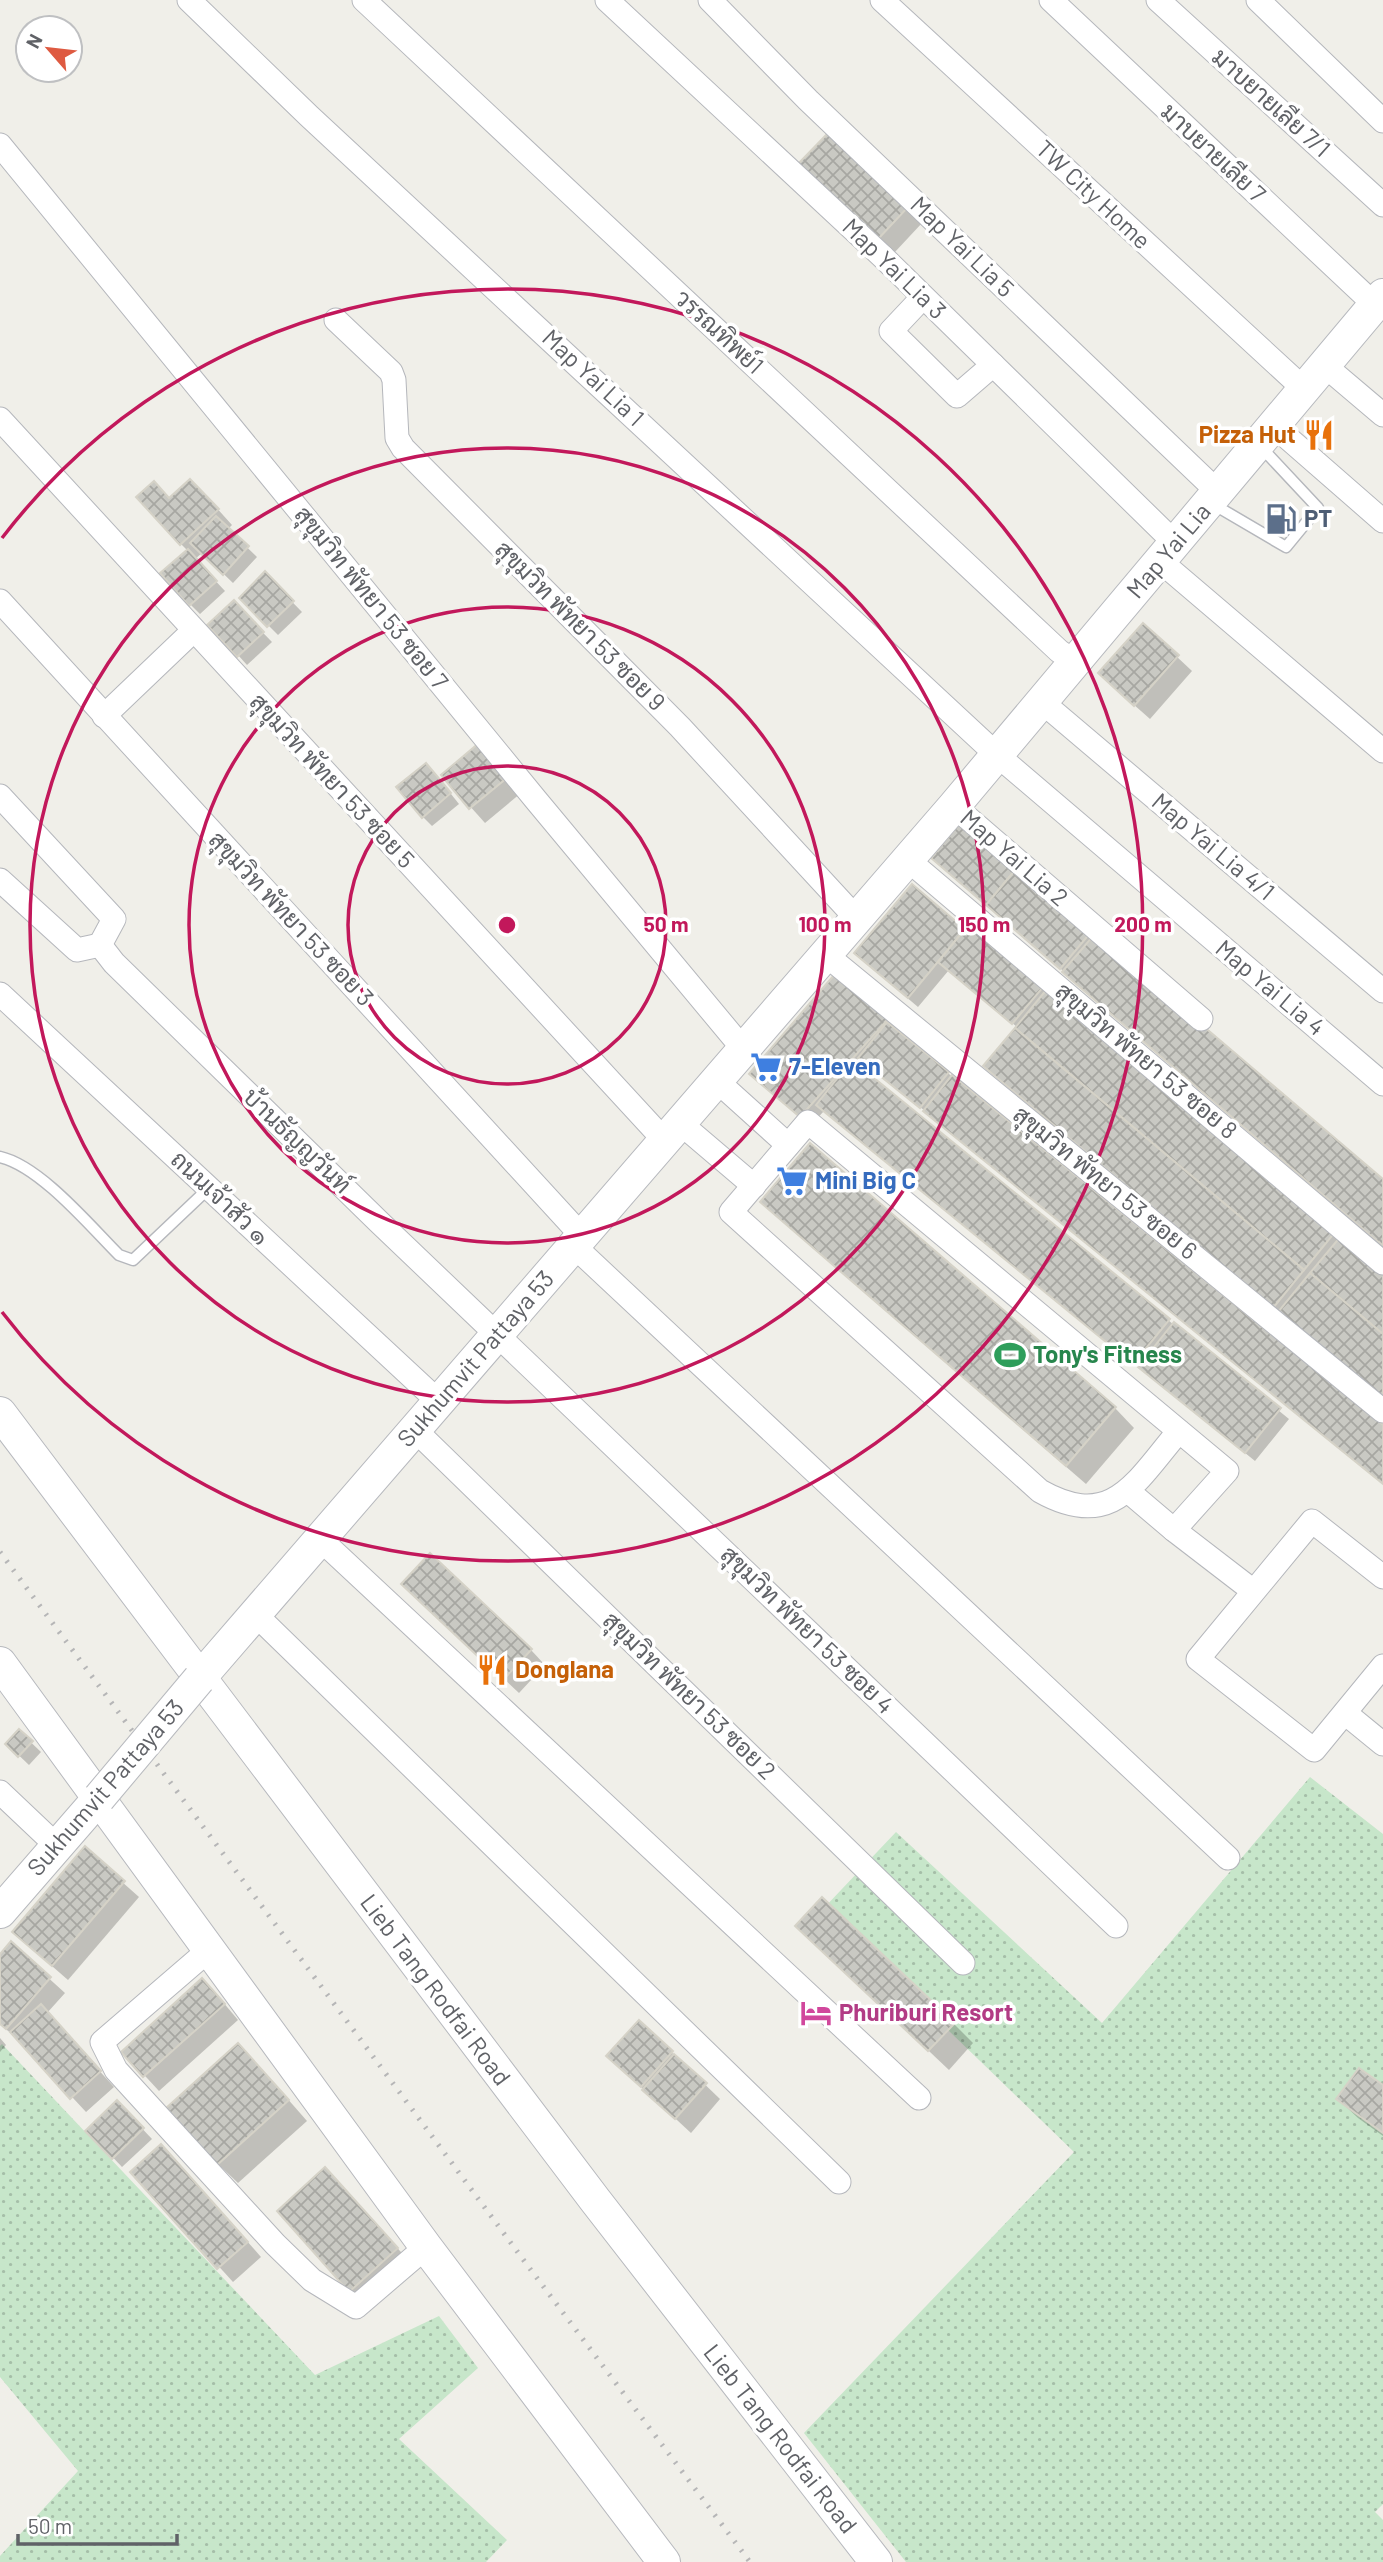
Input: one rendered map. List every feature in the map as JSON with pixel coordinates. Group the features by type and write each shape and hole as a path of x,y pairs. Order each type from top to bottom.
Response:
{"street":[{"name":"Map Yai Lia 1","path":"189,0 309,116 997,755"},
{"name":"วรรณทิพย์1","path":"364,0 1049,642 1075,662"},
{"name":"Map Yai Lia 3","path":"607,0 884,258 993,365 1168,552 1383,751"},
{"name":"Map Yai Lia 5","path":"710,0 808,100 1214,497"},
{"name":"TW City Home","path":"883,0 1304,389"},
{"name":"มาบยายเลีย 7","path":"1051,0 1379,300"},
{"name":"มาบยายเลีย 7/1","path":"1158,0 1383,205"},
{"path":"1258,0 1383,121"},
{"name":"สุขุมวิท พัทยา 53 ซอย 7","path":"0,145 527,790 744,1050"},
{"path":"923,297 891,331 957,396 993,365"},
{"name":"Map Yai Lia","path":"954,806 1379,300"},
{"name":"สุขุมวิท พัทยา 53 ซอย 9","path":"336,320 391,372 394,380 397,438 403,447 680,727 857,919"},
{"path":"1324,365 1383,415"},
{"name":"สุขุมวิท พัทยา 53 ซอย 5","path":"0,419 193,631 673,1132 754,1186"},
{"path":"1266,435 1383,521"},
{"name":"สุขุมวิท พัทยา 53 ซอย 3","path":"0,601 578,1241 1228,1858"},
{"path":"104,716 193,631"},
{"name":"Map Yai Lia 4/1","path":"1042,702 1383,991"},
{"name":"Map Yai Lia 4","path":"997,755 1383,1084"},
{"path":"0,796 114,919 100,945 77,950 0,880"},
{"name":"Sukhumvit Pattaya 53","path":"0,1912 954,806"},
{"name":"Map Yai Lia 2","path":"954,806 1201,1020"},
{"name":"สุขุมวิท พัทยา 53 ซอย 8","path":"908,860 1383,1262"},
{"name":"บ้านธัญญวันท์","path":"100,945 114,963 498,1334"},
{"name":"สุขุมวิท พัทยา 53 ซอย 6","path":"826,955 1383,1411"},
{"name":"ถนนเจ้าสัว ๑","path":"0,994 439,1402"},
{"path":"717,1081 788,1145"},
{"path":"1174,1530 1227,1471 1179,1431 808,1122 731,1212 1040,1491 1060,1502 1085,1506 1110,1504 1128,1491 1179,1431"},
{"name":"สุขุมวิท พัทยา 53 ซอย 4","path":"498,1334 1116,1926"},
{"name":"Lieb Tang Rodfai Road","path":"0,1413 595,2200 876,2562"},
{"name":"สุขุมวิท พัทยา 53 ซอย 2","path":"415,1430 962,1963"},
{"path":"1128,1491 1252,1590"},
{"path":"1383,1577 1312,1521 1252,1590 1198,1659 1314,1750 1383,1666"},
{"path":"320,1539 919,2098"},
{"path":"255,1614 839,2182"},
{"path":"0,1663 426,2248 664,2562"},
{"path":"1345,1713 1383,1744"},
{"path":"0,1792 57,1846"},
{"path":"210,1949 102,2042 116,2070 275,2244 312,2280 356,2307 426,2248"}],"lane":[{"path":"1214,497 1286,547 1318,508 1266,435"},
{"path":"0,1157 10,1159 54,1190 119,1255 133,1260 209,1188"}],"green space":[{"path":"1310,1777 1383,1834 1383,2504 1375,2512 1383,2520 1383,2562 906,2562 804,2433 1074,2152 823,1909 896,1832 1102,2023"},
{"path":"2,2044 315,2375 439,2316 478,2368 399,2439 507,2540 486,2562 0,2562 0,2556 78,2471 0,2377"}],"building":[{"path":"830,131 909,206 878,239 798,164"},
{"path":"190,479 219,509 180,545 136,497 154,481 169,498"},
{"path":"216,516 249,546 223,575 190,543"},
{"path":"188,549 217,581 189,606 160,573"},
{"path":"265,571 294,601 267,627 239,598"},
{"path":"234,600 264,632 237,657 207,625"},
{"path":"1143,623 1179,655 1134,706 1098,673"},
{"path":"479,743 508,777 469,809 441,775"},
{"path":"426,763 451,793 422,818 396,787"},
{"path":"961,822 1016,869 986,905 931,858"},
{"path":"1016,869 1091,932 1060,969 986,905"},
{"path":"912,884 965,929 908,998 854,953"},
{"path":"969,924 1044,986 1012,1024 938,962"},
{"path":"1095,934 1383,1179 1383,1246 1062,972"},
{"path":"835,974 890,1017 800,1117 749,1074"},
{"path":"1047,989 1336,1231 1304,1270 1015,1028"},
{"path":"887,1022 949,1072 920,1108 858,1058"},
{"path":"1015,1028 1304,1270 1273,1308 983,1066"},
{"path":"852,1060 1170,1319 1133,1364 816,1105"},
{"path":"952,1075 1383,1425 1383,1484 923,1111"},
{"path":"810,1143 1116,1407 1066,1466 760,1202"},
{"path":"1341,1236 1383,1272 1383,1334 1310,1273"},
{"path":"1310,1273 1383,1334 1383,1399 1278,1312"},
{"path":"1174,1322 1281,1408 1245,1453 1138,1367"},
{"path":"430,1553 532,1649 503,1680 401,1584"},
{"path":"19,1729 33,1741 18,1757 5,1744"},
{"path":"85,1846 125,1881 52,1966 12,1932"},
{"path":"822,1897 955,2023 928,2051 795,1926"},
{"path":"11,1941 51,1977 6,2029 0,2024 0,1954"},
{"path":"202,1978 225,2004 143,2077 121,2052"},
{"path":"41,2004 101,2071 70,2099 10,2032"},
{"path":"639,2020 673,2051 641,2087 606,2056"},
{"path":"238,2043 289,2100 217,2165 166,2108"},
{"path":"674,2054 707,2083 675,2119 642,2090"},
{"path":"1359,2068 1383,2085 1383,2133 1336,2099"},
{"path":"117,2100 144,2128 112,2159 85,2131"},
{"path":"161,2144 248,2242 217,2269 130,2172"},
{"path":"325,2167 398,2248 349,2292 277,2211"}],"railway":[{"path":"0,1552 750,2562"}],"place":[{"name":"Pizza Hut","path":"1319,435"},
{"name":"PT","path":"1281,519"},
{"name":"7-Eleven","path":"766,1067"},
{"name":"Mini Big C","path":"792,1181"},
{"name":"Tony's Fitness","path":"1010,1355"},
{"name":"Donglana","path":"492,1670"},
{"name":"Phuriburi Resort","path":"816,2013"}]}
